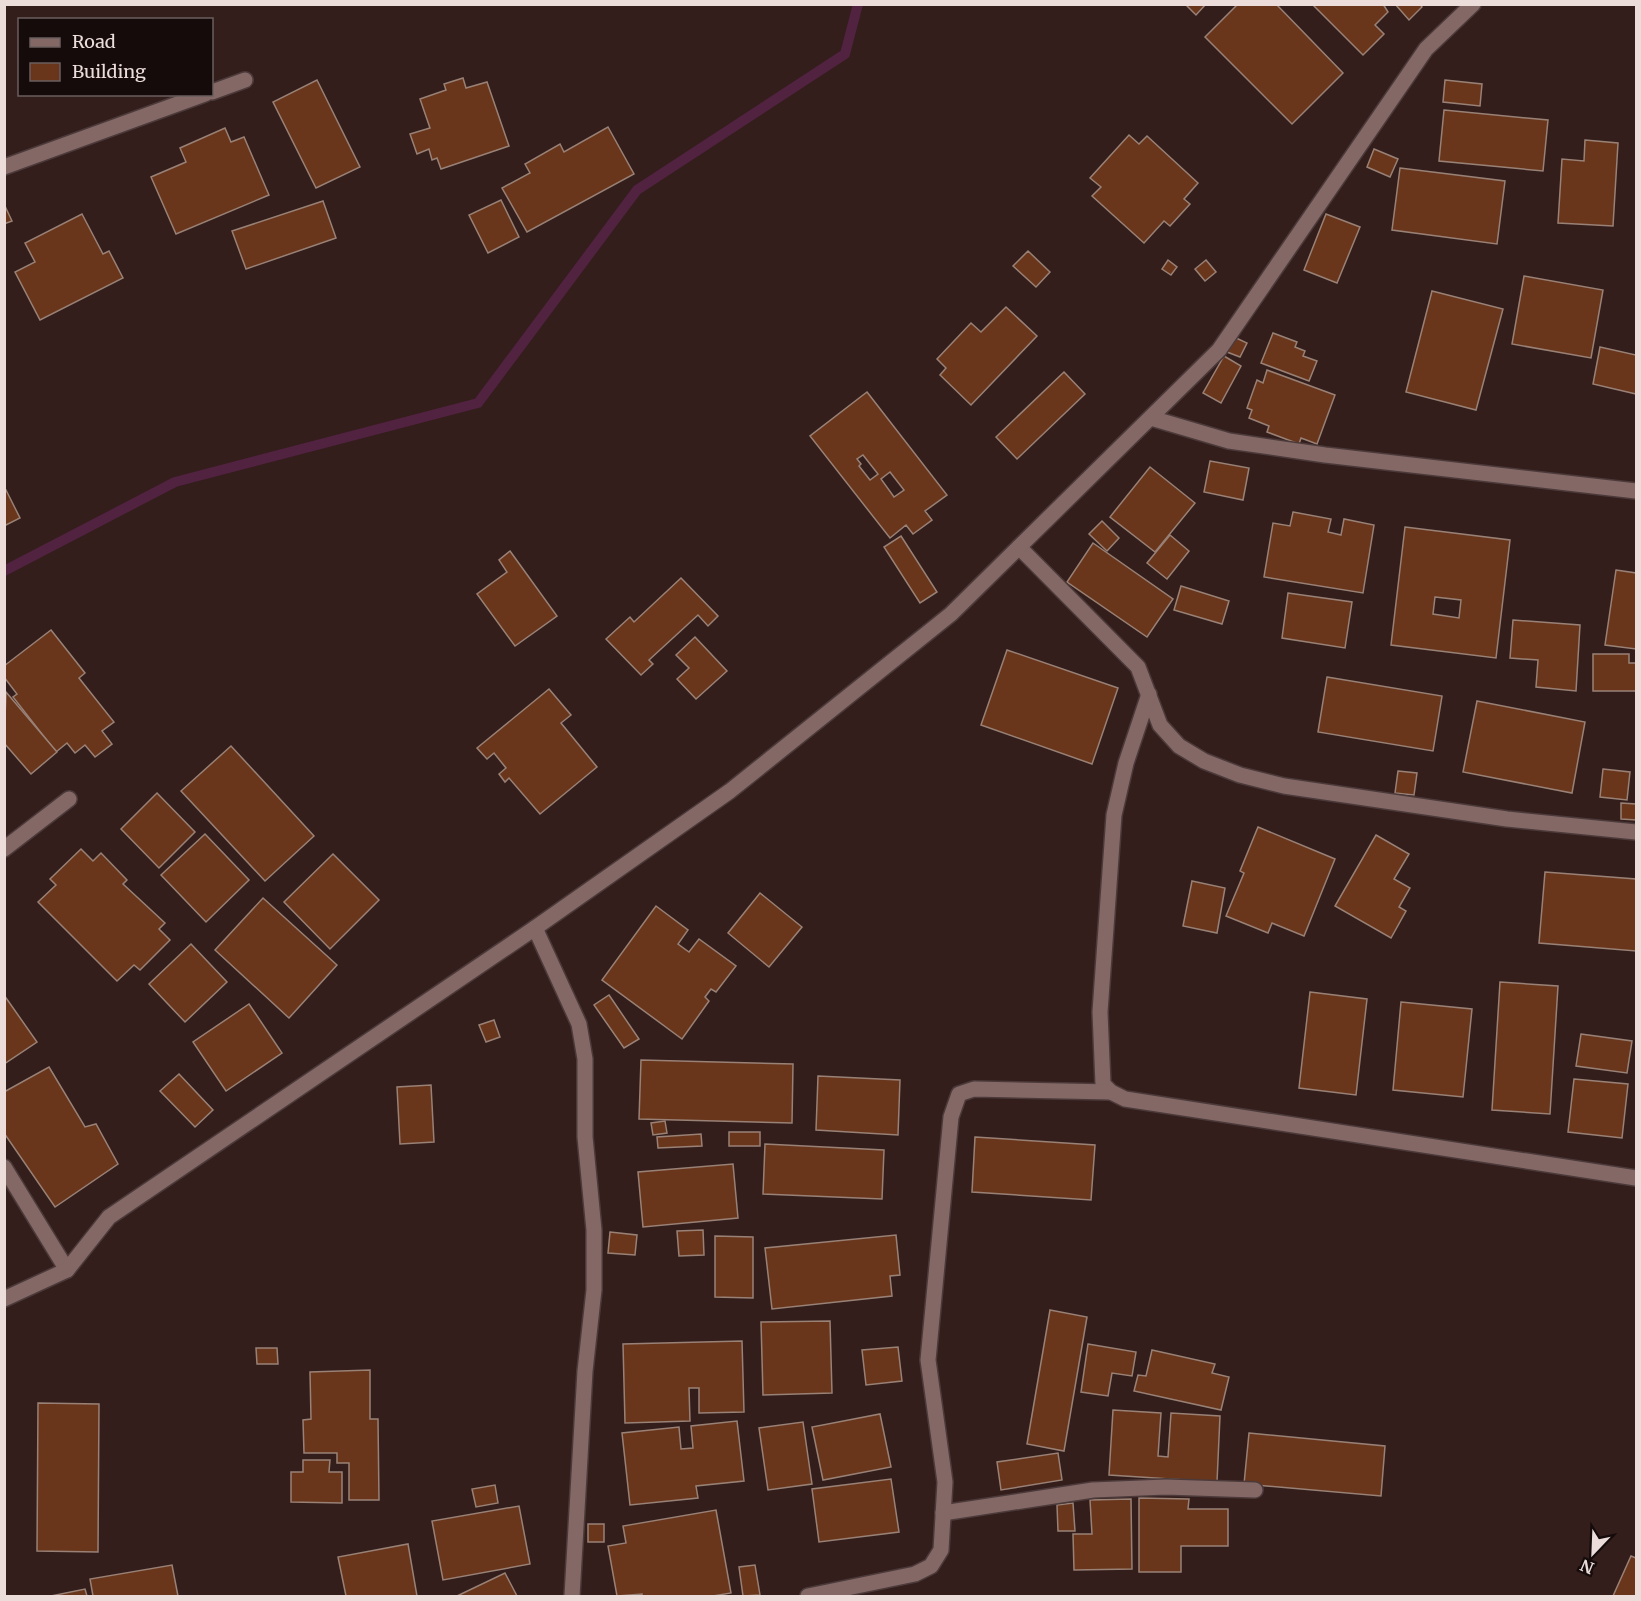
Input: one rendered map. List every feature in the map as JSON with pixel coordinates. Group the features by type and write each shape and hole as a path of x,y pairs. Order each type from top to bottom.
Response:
{"street":[{"path":"4,1299 67,1270 109,1217 535,928 730,791 951,614 1219,350 1426,49 1473,4"},
{"path":"213,92 245,80"},
{"path":"4,167 199,96"},
{"path":"1151,418 1229,441 1325,455 1636,491"},
{"path":"1019,547 1138,667 1160,725 1179,746 1204,761 1240,775 1284,786 1507,819 1636,832"},
{"path":"1149,694 1126,763 1114,815 1100,1012 1102,1084 1125,1100 1636,1178"},
{"path":"4,849 69,799"},
{"path":"535,928 579,1024 585,1059 585,1137 594,1230 594,1290 585,1371 572,1596"},
{"path":"808,1596 915,1574 931,1566 941,1550 945,1482 928,1360 951,1117 959,1094 974,1089 1111,1092"},
{"path":"4,1167 67,1270"},
{"path":"943,1513 1094,1490 1167,1488 1255,1490"}],"building":[{"path":"1185,4 1206,4 1196,15"},
{"path":"1238,4 1276,4 1343,73 1292,124 1205,37"},
{"path":"1312,4 1383,4 1388,12 1375,25 1384,34 1363,55"},
{"path":"1395,4 1420,4 1422,7 1409,20"},
{"path":"463,78 466,88 487,82 509,146 441,169 437,158 432,160 429,149 417,154 410,134 430,128 420,99 446,90 444,84"},
{"path":"317,80 360,167 316,188 273,102"},
{"path":"1445,80 1482,84 1480,106 1443,102"},
{"path":"1444,110 1548,120 1543,171 1439,161"},
{"path":"608,127 634,174 527,232 502,188 530,173 525,164 560,144 564,152"},
{"path":"225,128 231,142 244,137 269,195 176,234 151,177 186,162 180,148"},
{"path":"1129,135 1139,144 1147,136 1198,183 1184,199 1190,204 1170,226 1164,221 1144,243 1092,196 1101,187 1090,178"},
{"path":"1585,140 1618,143 1613,226 1558,223 1562,159 1584,161"},
{"path":"1374,149 1398,159 1390,177 1367,167"},
{"path":"1400,168 1505,181 1497,244 1392,230"},
{"path":"501,200 519,237 488,253 469,215"},
{"path":"323,201 336,238 246,269 232,231"},
{"path":"4,204 12,221 4,224"},
{"path":"82,214 103,254 109,251 123,278 40,320 15,272 35,262 25,243"},
{"path":"1326,214 1360,227 1337,283 1304,270"},
{"path":"1028,251 1050,272 1036,287 1013,266"},
{"path":"1168,260 1177,267 1171,275 1162,269"},
{"path":"1206,260 1216,272 1205,281 1195,269"},
{"path":"1524,276 1603,290 1591,358 1512,344"},
{"path":"1432,291 1503,309 1476,410 1406,392"},
{"path":"1006,307 1037,336 971,405 940,375 946,368 937,359 971,323 981,332"},
{"path":"1273,333 1297,342 1295,347 1305,351 1303,356 1317,361 1309,381 1261,363"},
{"path":"1234,337 1247,343 1240,357 1227,352"},
{"path":"1600,347 1636,355 1636,394 1593,384"},
{"path":"1224,356 1241,366 1221,403 1203,393"},
{"path":"1267,370 1335,395 1317,444 1301,438 1299,444 1267,432 1269,426 1249,418 1252,410 1247,408 1257,380 1263,383"},
{"path":"1064,372 1085,394 1017,459 996,437"},
{"path":"867,392 947,495 925,511 932,520 913,534 906,525 890,538 810,436","holes":["863,455 878,474 870,480 859,466 861,464 857,459","890,472 904,490 894,497 881,479"]},
{"path":"1210,461 1249,468 1243,500 1204,492"},
{"path":"1150,467 1195,503 1155,552 1110,517"},
{"path":"6,490 20,518 4,526 4,491"},
{"path":"1293,512 1331,519 1328,532 1341,535 1344,519 1374,525 1363,593 1264,577 1273,523 1290,526"},
{"path":"1102,521 1119,538 1107,551 1089,534"},
{"path":"1405,527 1510,540 1496,658 1391,645","holes":["1435,597 1461,600 1459,618 1433,614"]},
{"path":"1170,535 1189,551 1167,579 1147,563"},
{"path":"901,536 937,592 920,603 884,547"},
{"path":"1093,543 1173,599 1147,637 1067,582"},
{"path":"510,551 557,616 515,646 477,594 507,572 499,560"},
{"path":"1616,570 1636,573 1636,649 1605,645"},
{"path":"681,578 718,616 708,626 698,615 649,660 653,664 641,675 606,639 630,617 634,622"},
{"path":"1181,586 1229,601 1222,624 1174,610"},
{"path":"1288,593 1352,602 1345,648 1282,638"},
{"path":"1513,620 1580,625 1576,691 1536,687 1538,660 1510,658"},
{"path":"51,630 85,673 79,678 114,722 102,731 112,744 95,757 85,745 75,753 67,743 56,752 13,697 17,694 4,677 4,666"},
{"path":"695,637 727,671 696,699 677,679 689,668 676,655"},
{"path":"1007,650 1118,688 1092,764 981,725"},
{"path":"1593,654 1629,654 1629,663 1636,663 1636,691 1593,691"},
{"path":"1327,677 1442,696 1433,751 1318,732"},
{"path":"549,689 571,715 561,723 597,767 540,814 509,778 505,782 499,774 506,768 494,753 487,759 477,748"},
{"path":"6,692 57,752 31,774 4,743"},
{"path":"1477,701 1585,722 1572,793 1463,772"},
{"path":"231,746 314,836 265,881 181,791"},
{"path":"1603,769 1630,772 1627,800 1600,797"},
{"path":"1398,771 1417,773 1414,795 1395,793"},
{"path":"157,793 195,832 159,868 121,829"},
{"path":"1621,803 1636,804 1636,820 1621,819"},
{"path":"1258,827 1335,859 1304,936 1272,923 1268,933 1226,916 1244,873 1240,871"},
{"path":"205,834 249,880 206,922 161,875"},
{"path":"1376,835 1409,854 1394,879 1410,888 1399,907 1406,911 1391,938 1335,906"},
{"path":"81,849 93,861 101,853 127,880 123,884 165,923 159,929 170,940 140,970 134,965 117,981 38,902 56,885 50,879"},
{"path":"333,854 379,900 330,949 284,902"},
{"path":"1545,872 1636,879 1636,951 1539,943"},
{"path":"1192,881 1225,888 1217,933 1183,926"},
{"path":"760,893 802,927 769,967 728,933"},
{"path":"263,898 337,965 289,1018 215,950"},
{"path":"656,906 688,930 678,944 689,952 699,939 736,966 716,992 711,989 705,997 709,1001 682,1039 602,980"},
{"path":"191,944 227,982 185,1022 149,984"},
{"path":"1500,982 1558,986 1550,1114 1492,1110"},
{"path":"1310,992 1367,999 1356,1095 1299,1088"},
{"path":"4,995 37,1042 4,1064"},
{"path":"609,995 639,1039 624,1048 594,1005"},
{"path":"1401,1002 1472,1009 1463,1097 1393,1090"},
{"path":"249,1004 282,1053 226,1091 193,1042"},
{"path":"494,1020 500,1037 486,1042 479,1025"},
{"path":"1581,1034 1632,1041 1627,1073 1576,1066"},
{"path":"641,1060 793,1064 792,1123 639,1119"},
{"path":"49,1067 85,1127 96,1124 118,1164 55,1207 4,1133 4,1092"},
{"path":"179,1074 213,1110 195,1127 160,1091"},
{"path":"818,1076 900,1080 898,1135 816,1130"},
{"path":"1574,1079 1628,1084 1622,1138 1568,1132"},
{"path":"431,1085 434,1142 400,1144 397,1087"},
{"path":"665,1121 667,1133 653,1135 651,1123"},
{"path":"729,1132 760,1132 760,1146 729,1146"},
{"path":"701,1134 702,1146 658,1148 657,1137"},
{"path":"975,1137 1095,1145 1091,1200 972,1192"},
{"path":"765,1144 884,1150 882,1199 763,1194"},
{"path":"733,1164 738,1218 643,1227 638,1172"},
{"path":"703,1230 704,1255 679,1256 677,1231"},
{"path":"610,1232 637,1235 635,1255 608,1253"},
{"path":"896,1235 900,1275 890,1276 892,1296 772,1309 765,1248"},
{"path":"715,1236 753,1237 753,1298 715,1297"},
{"path":"1050,1310 1087,1317 1064,1451 1027,1444"},
{"path":"830,1321 832,1393 763,1395 761,1322"},
{"path":"742,1341 744,1412 699,1413 699,1388 689,1388 690,1421 625,1423 623,1344"},
{"path":"1088,1344 1136,1352 1132,1376 1112,1373 1108,1396 1081,1392"},
{"path":"898,1347 902,1381 866,1385 862,1350"},
{"path":"256,1348 277,1348 278,1364 257,1364"},
{"path":"1152,1350 1215,1364 1212,1373 1229,1377 1221,1410 1134,1391 1138,1375 1146,1376"},
{"path":"370,1370 370,1419 378,1419 379,1500 349,1500 349,1463 337,1463 337,1453 304,1453 303,1420 311,1419 310,1372"},
{"path":"38,1403 99,1404 98,1552 37,1551"},
{"path":"1113,1410 1161,1413 1158,1456 1168,1457 1171,1413 1220,1416 1217,1482 1109,1475"},
{"path":"880,1414 891,1467 823,1480 812,1427"},
{"path":"737,1421 744,1481 696,1486 698,1498 630,1505 622,1433 679,1427 681,1449 693,1448 691,1426"},
{"path":"803,1422 812,1484 768,1490 759,1428"},
{"path":"1249,1433 1385,1446 1381,1496 1244,1484"},
{"path":"1058,1453 1062,1480 1001,1490 997,1462"},
{"path":"303,1460 330,1460 329,1472 342,1472 342,1503 291,1502 291,1472 303,1472"},
{"path":"891,1479 899,1532 819,1542 812,1489"},
{"path":"495,1485 498,1503 476,1507 472,1489"},
{"path":"1139,1498 1189,1499 1188,1509 1228,1509 1228,1546 1181,1546 1181,1572 1139,1572"},
{"path":"1131,1499 1132,1569 1074,1570 1073,1534 1092,1534 1090,1500"},
{"path":"1073,1503 1075,1531 1058,1531 1057,1505"},
{"path":"519,1506 530,1564 443,1580 432,1521"},
{"path":"716,1510 731,1593 713,1596 642,1596 642,1594 617,1596 608,1546 626,1543 623,1526"},
{"path":"588,1524 604,1524 604,1542 588,1542"},
{"path":"408,1544 417,1596 346,1596 338,1557"},
{"path":"1631,1556 1636,1558 1636,1596 1613,1596"},
{"path":"172,1565 178,1596 93,1596 90,1579"},
{"path":"755,1565 760,1595 743,1596 739,1567"},
{"path":"505,1573 517,1596 457,1596"},
{"path":"85,1589 87,1596 51,1596"}],"waterway":[{"path":"4,571 175,482 478,403 637,190 845,54 858,4"}]}
